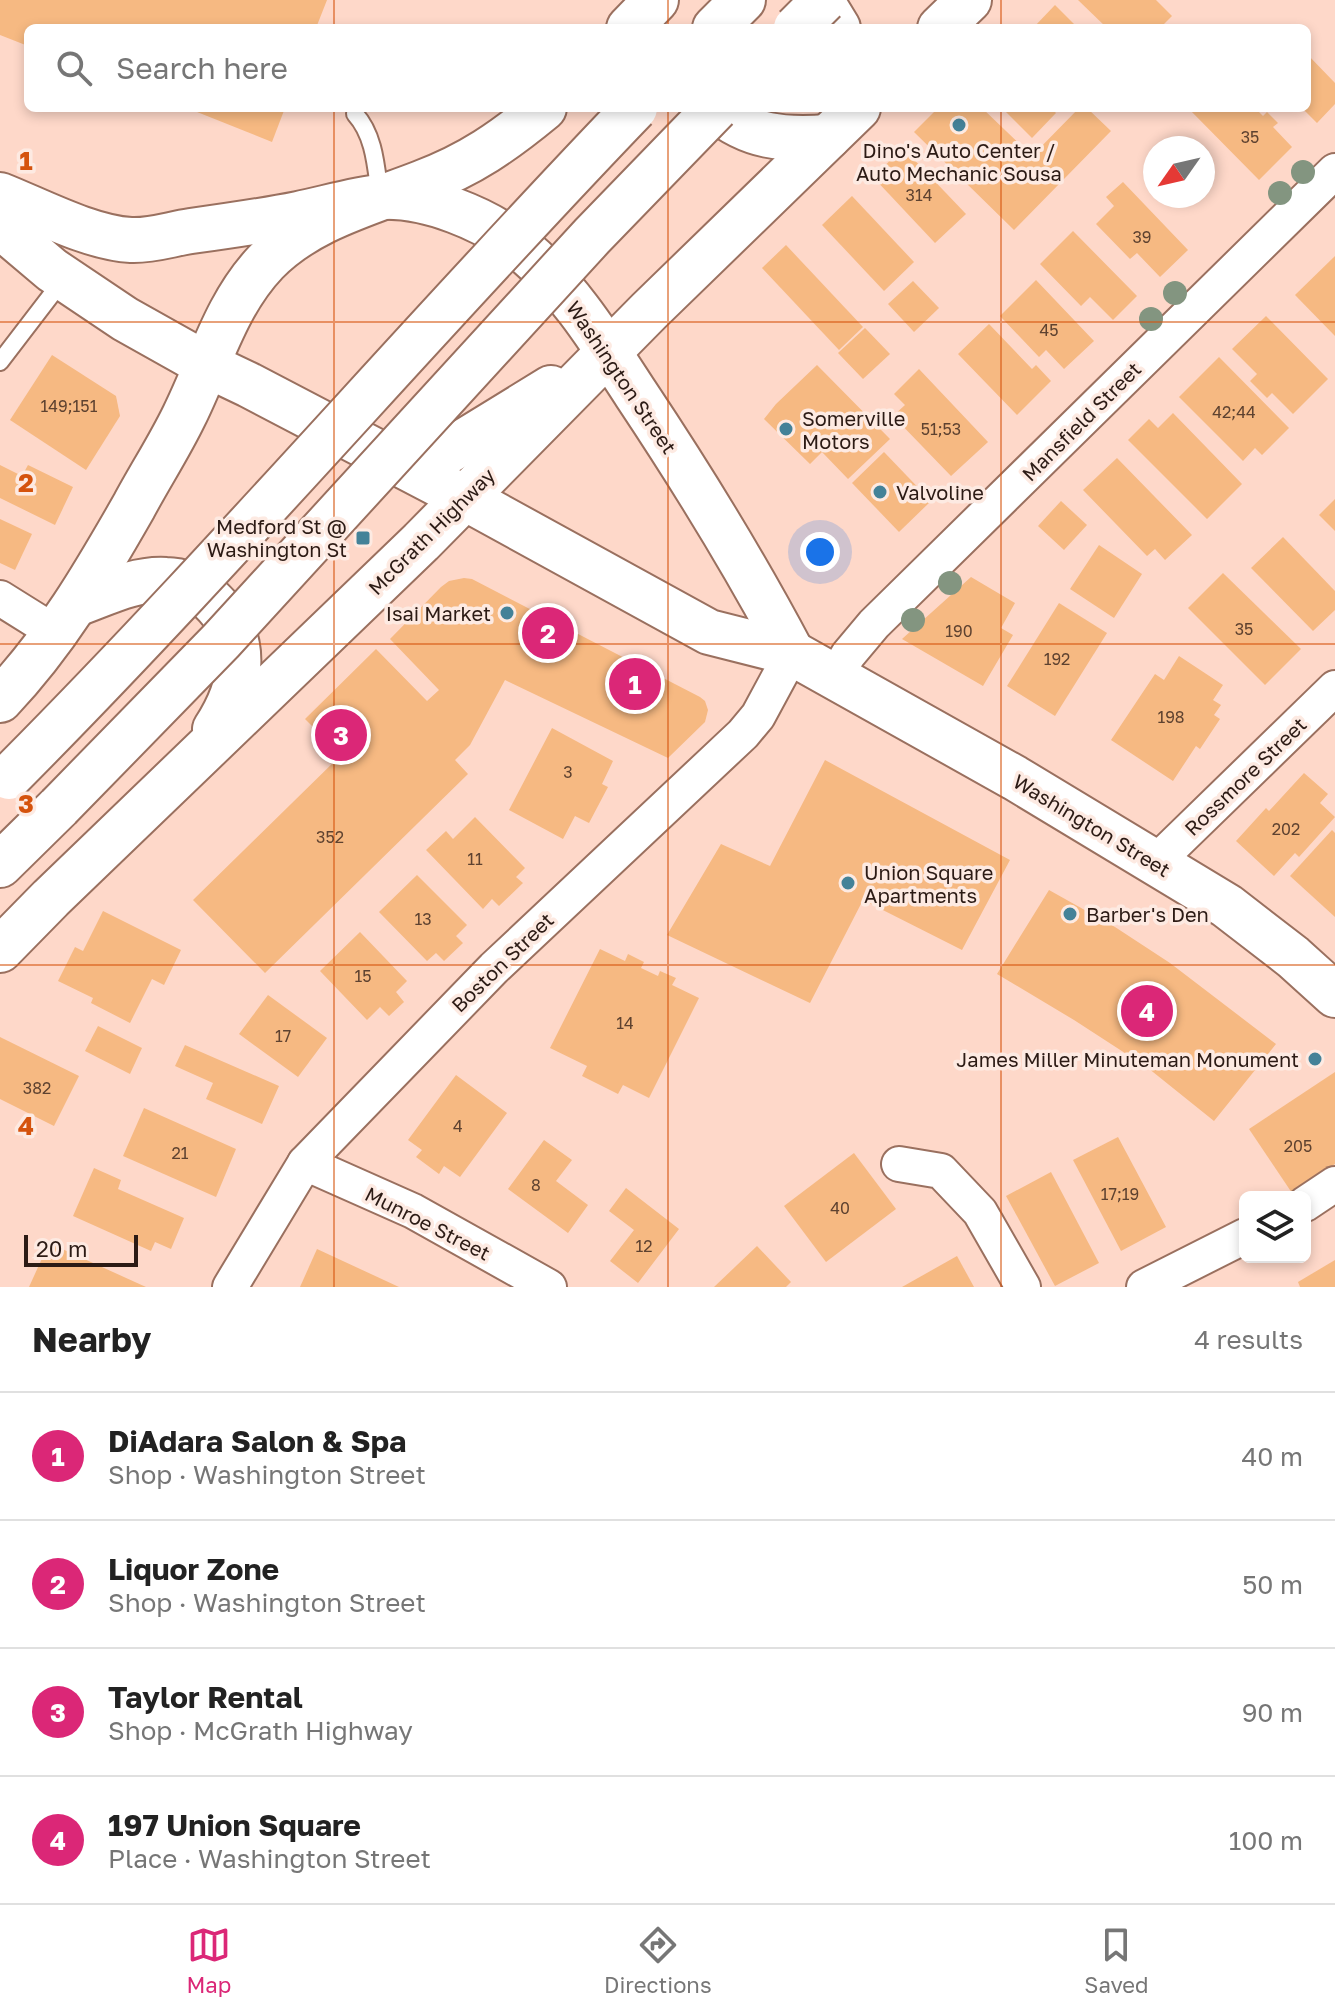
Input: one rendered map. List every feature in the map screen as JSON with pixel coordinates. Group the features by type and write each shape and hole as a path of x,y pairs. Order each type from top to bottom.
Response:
{"main road":[{"path":"633,24 656,0"},
{"path":"670,0 672,24"},
{"path":"719,24 743,0"},
{"path":"800,24 822,0 836,24"},
{"path":"944,24 969,0"},
{"path":"0,700 66,618 99,567 184,417 236,303 267,262 314,226 358,205 440,175 487,152 539,112"},
{"path":"4,782 156,626 631,112"},
{"path":"0,865 221,641 592,236 711,112"},
{"path":"720,112 739,126 756,133 791,139 846,117"},
{"name":"McGrath Highway","path":"0,950 465,498 846,117"},
{"name":"Washington Street","path":"0,195 93,232 130,240 272,219 380,197 433,204 496,229 550,276 589,323 663,434 759,590 792,653"},
{"name":"Washington Street","path":"0,226 26,250 125,319 207,365 465,498 709,632 792,653 1015,778 1227,906 1293,957 1335,995"},
{"path":"402,465 423,463 442,455 609,352"},
{"path":"66,618 133,584 165,579 194,586 215,604 225,617 238,646 238,676 220,721 185,769"}],"street":[{"name":"Mansfield Street","path":"835,677 848,655 874,624 1335,171"},
{"path":"0,598 66,618"},
{"name":"Boston Street","path":"230,1287 305,1163 494,968 743,734 758,716 792,653"},
{"name":"Rossmore Street","path":"1155,863 1335,688"},
{"name":"Munroe Street","path":"305,1163 413,1211 549,1287"},
{"path":"899,1164 941,1171 980,1212 1023,1287"},
{"path":"1311,1200 1335,1184"},
{"path":"1144,1287 1239,1239"}],"lane":[{"path":"355,114 369,136 380,197"},
{"path":"0,362 64,278"},
{"path":"238,676 247,640 261,618 402,465"}],"building":[{"path":"0,0 327,0 318,24 24,24 24,44 0,35"},
{"path":"1078,0 1156,0 1172,16 1164,24 1103,24"},
{"path":"1055,5 1074,24 1037,24"},
{"path":"1311,58 1335,83 1335,104 1317,123 1306,112 1311,112"},
{"path":"197,112 283,112 272,142"},
{"path":"934,112 986,112 1032,156 1075,112 1091,112 1111,131 1014,230 914,132"},
{"path":"1006,112 1056,113 1032,138"},
{"path":"1192,112 1259,112 1263,116 1267,112 1278,123 1273,127 1292,147 1259,180"},
{"path":"903,148 966,214 935,243 873,177"},
{"path":"1123,182 1143,203 1143,208 1148,208 1188,250 1160,277 1137,253 1130,259 1096,224 1114,206 1106,197"},
{"path":"852,196 914,262 884,291 822,225"},
{"path":"1073,231 1137,296 1113,320 1090,297 1081,306 1040,264"},
{"path":"786,245 863,327 839,350 762,268"},
{"path":"1335,256 1335,336 1295,295"},
{"path":"1036,280 1094,341 1064,369 1046,350 1039,357 1000,316"},
{"path":"913,281 939,308 914,332 888,304"},
{"path":"1266,316 1328,379 1293,414 1272,393 1267,398 1250,381 1257,374 1232,349"},
{"path":"989,324 1032,369 1036,365 1051,381 1017,415 958,354"},
{"path":"865,328 890,354 863,379 838,353"},
{"path":"52,355 116,396 120,416 86,470 10,420"},
{"path":"1219,357 1289,428 1262,455 1255,448 1243,461 1179,397"},
{"path":"817,365 890,439 848,479 822,452 810,464 764,419"},
{"path":"919,369 988,442 951,476 893,416 905,405 894,394"},
{"path":"1173,413 1242,484 1207,519 1128,440 1149,419 1158,428"},
{"path":"884,452 931,501 899,532 852,483"},
{"path":"1117,458 1192,535 1165,560 1155,549 1147,556 1083,490"},
{"path":"0,465 22,476 28,465 73,487 55,525 0,498"},
{"path":"1335,499 1335,531 1319,515"},
{"path":"1061,501 1087,525 1064,550 1038,526"},
{"path":"0,519 32,534 15,570 0,563"},
{"path":"1283,537 1335,591 1335,610 1313,631 1251,568"},
{"path":"1099,545 1142,574 1114,618 1070,589"},
{"path":"1223,573 1301,649 1265,685 1188,608"},
{"path":"971,577 1015,603 1001,628 1013,635 983,686 902,639"},
{"path":"472,579 700,697 708,710 705,722 668,758 505,680 470,745 455,760 468,774 265,973 193,900 341,755 305,719 376,649 427,701 439,690 390,639 441,587 449,581"},
{"path":"1059,603 1107,633 1055,716 1007,686"},
{"path":"1179,656 1223,685 1213,700 1221,705 1214,715 1220,719 1200,749 1196,746 1173,781 1111,740 1155,674 1164,680"},
{"path":"552,728 613,761 602,784 608,787 589,823 575,816 563,839 509,810"},
{"name":"Union Square Apartments","path":"825,760 1010,860 962,950 863,900 810,1003 667,935 721,844 770,866"},
{"path":"1304,773 1328,794 1320,803 1335,817 1299,857 1295,853 1274,876 1236,841"},
{"path":"475,817 525,868 516,877 523,883 499,906 492,899 483,909 426,850 446,831 453,839"},
{"path":"1332,830 1335,833 1335,917 1290,876"},
{"path":"417,875 467,925 456,936 463,943 444,961 436,953 427,961 379,912"},
{"path":"1049,890 1115,927 1170,963 1276,1044 1214,1121 1148,1068 997,974"},
{"path":"103,911 181,950 164,985 152,979 130,1023 91,1003 93,998 58,981 75,947 83,951"},
{"path":"360,932 407,981 396,992 404,1002 389,1016 380,1007 367,1020 320,971"},
{"path":"600,949 625,961 628,954 644,962 641,968 658,976 660,971 676,978 672,985 699,998 649,1098 623,1085 618,1094 582,1076 587,1066 550,1048"},
{"path":"268,995 327,1038 298,1077 239,1034"},
{"path":"98,1026 142,1048 130,1074 85,1051"},
{"path":"0,1037 79,1076 54,1126 0,1099"},
{"path":"185,1045 279,1086 262,1124 206,1099 213,1083 175,1066"},
{"path":"1335,1072 1335,1164 1295,1191 1291,1191 1249,1129"},
{"path":"456,1075 507,1113 460,1177 444,1166 439,1174 416,1157 422,1150 408,1140"},
{"path":"144,1108 236,1149 216,1197 123,1156"},
{"path":"1118,1137 1166,1227 1121,1251 1073,1160"},
{"path":"544,1140 572,1160 556,1181 588,1205 568,1233 508,1189"},
{"path":"854,1153 896,1209 826,1262 784,1206"},
{"path":"94,1168 121,1180 118,1189 184,1218 171,1249 155,1242 151,1251 73,1216"},
{"path":"1051,1172 1099,1263 1055,1286 1006,1196"},
{"path":"626,1188 679,1229 638,1283 610,1261 634,1230 609,1211"},
{"path":"49,1243 146,1287 29,1287"},
{"path":"757,1246 791,1282 786,1287 714,1287"},
{"path":"317,1249 399,1287 300,1287"},
{"path":"957,1256 974,1287 902,1287"},
{"path":"1335,1260 1335,1287 1300,1287 1298,1282"}],"place":[{"name":"Dino's Auto Center / Auto Mechanic Sousa","path":"959,125"},
{"name":"Somerville Motors","path":"786,429"},
{"name":"Valvoline","path":"880,492"},
{"name":"Medford St @ Washington St","path":"363,538"},
{"name":"Isai Market","path":"507,613"},
{"name":"Liquor Zone","path":"548,633"},
{"name":"DiAdara Salon & Spa","path":"635,684"},
{"name":"Taylor Rental","path":"341,735"},
{"name":"Union Square Apartments","path":"848,883"},
{"name":"Barber's Den","path":"1070,914"},
{"name":"197 Union Square","path":"1147,1011"},
{"name":"James Miller Minuteman Monument","path":"1315,1059"}]}
